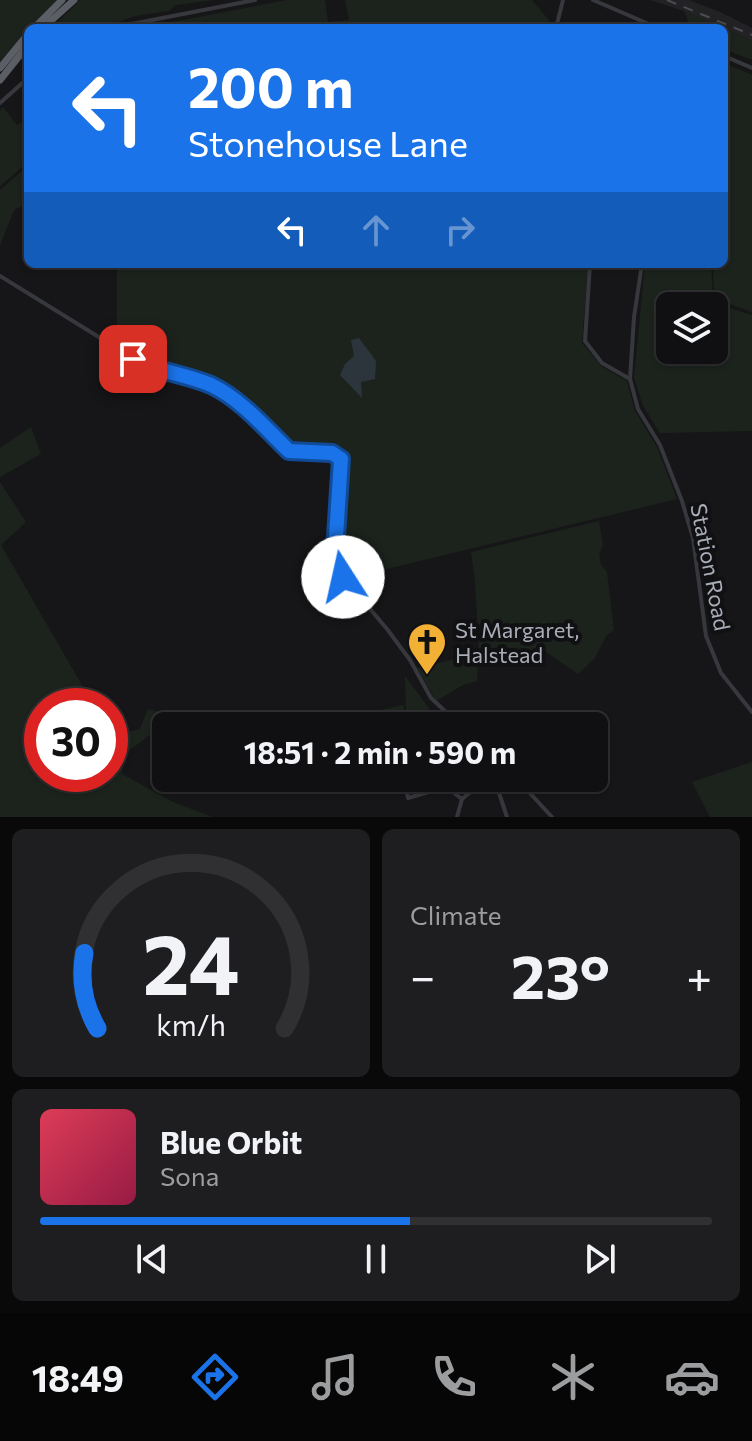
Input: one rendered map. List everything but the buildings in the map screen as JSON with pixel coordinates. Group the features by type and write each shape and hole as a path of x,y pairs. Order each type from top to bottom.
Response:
{"highway":[{"path":"38,24 62,0"},
{"path":"47,24 74,0"},
{"path":"0,68 24,43"},
{"path":"0,80 24,44"}],"street":[{"path":"132,24 255,0"},
{"path":"557,24 563,0"},
{"path":"593,0 649,24"},
{"path":"728,58 752,68"},
{"path":"0,103 24,82"},
{"path":"590,268 585,341 602,363 630,379 641,268"},
{"path":"0,276 144,365 183,374 215,387 243,407 289,451 332,453 341,459 335,552 343,577 387,629 410,660 431,698 446,712"},
{"name":"Station Road","path":"630,379 638,409 660,445 693,538 706,636 721,673 752,712"},
{"path":"407,792 408,798 432,792"},
{"path":"455,792 462,799"},
{"path":"457,817 462,799 469,792"},
{"path":"499,792 507,817"},
{"path":"529,792 552,817"}],"shaded area":[{"path":"0,0 57,0 32,24 24,24 24,33 0,62"},
{"path":"80,0 214,0 176,5 169,11 135,16 112,24 56,24"},
{"path":"287,0 325,0 328,22 349,20 345,0 532,0 552,24 162,24"},
{"path":"650,0 689,0 720,12 752,28 752,41 728,30 728,24 713,24"},
{"path":"684,11 714,24 689,24"},
{"path":"728,31 752,41 752,60 728,51"},
{"path":"728,65 752,75 752,312 728,304 728,292 714,292 713,268 728,268"},
{"path":"3,107 17,125 24,121 24,165 0,186 0,110"},
{"path":"24,169 24,205 14,210 0,245 0,190"},
{"path":"117,268 588,268 582,343 601,366 627,381 635,411 657,447 677,499 349,578 339,551 344,458 333,451 291,448 247,405 218,384 186,370 145,361 117,345"},
{"path":"645,268 711,268 712,292 656,292 656,364 728,364 728,308 752,315 752,431 660,433 643,406 634,378"},
{"path":"359,338 376,361 375,379 361,382 362,398 340,375 345,364 354,356 351,340"},
{"path":"31,427 41,454 0,477 0,448"},
{"path":"0,482 26,522 1,545 84,688 24,688 24,792 128,792 128,777 173,802 213,817 0,817"},
{"path":"599,521 603,546 599,554 601,565 607,572 614,630 606,636 595,658 578,674 546,652 502,647 479,649 471,552"},
{"path":"468,656 478,659 477,681 463,685 436,701 417,668"},
{"path":"405,676 432,712 406,712"},
{"path":"403,705 405,712 380,712 380,710"},
{"path":"148,709 160,712 152,712 152,733 128,751 128,732 140,729"},
{"path":"752,762 752,817 710,817 692,782"}],"railway":[{"path":"667,0 725,24"},
{"path":"728,25 752,35"}],"place":[{"name":"St Margaret, Halstead","path":"427,676"}],"route":[{"path":"133,359 215,387 243,407 289,451 332,453 341,459 335,552 343,577"}]}
